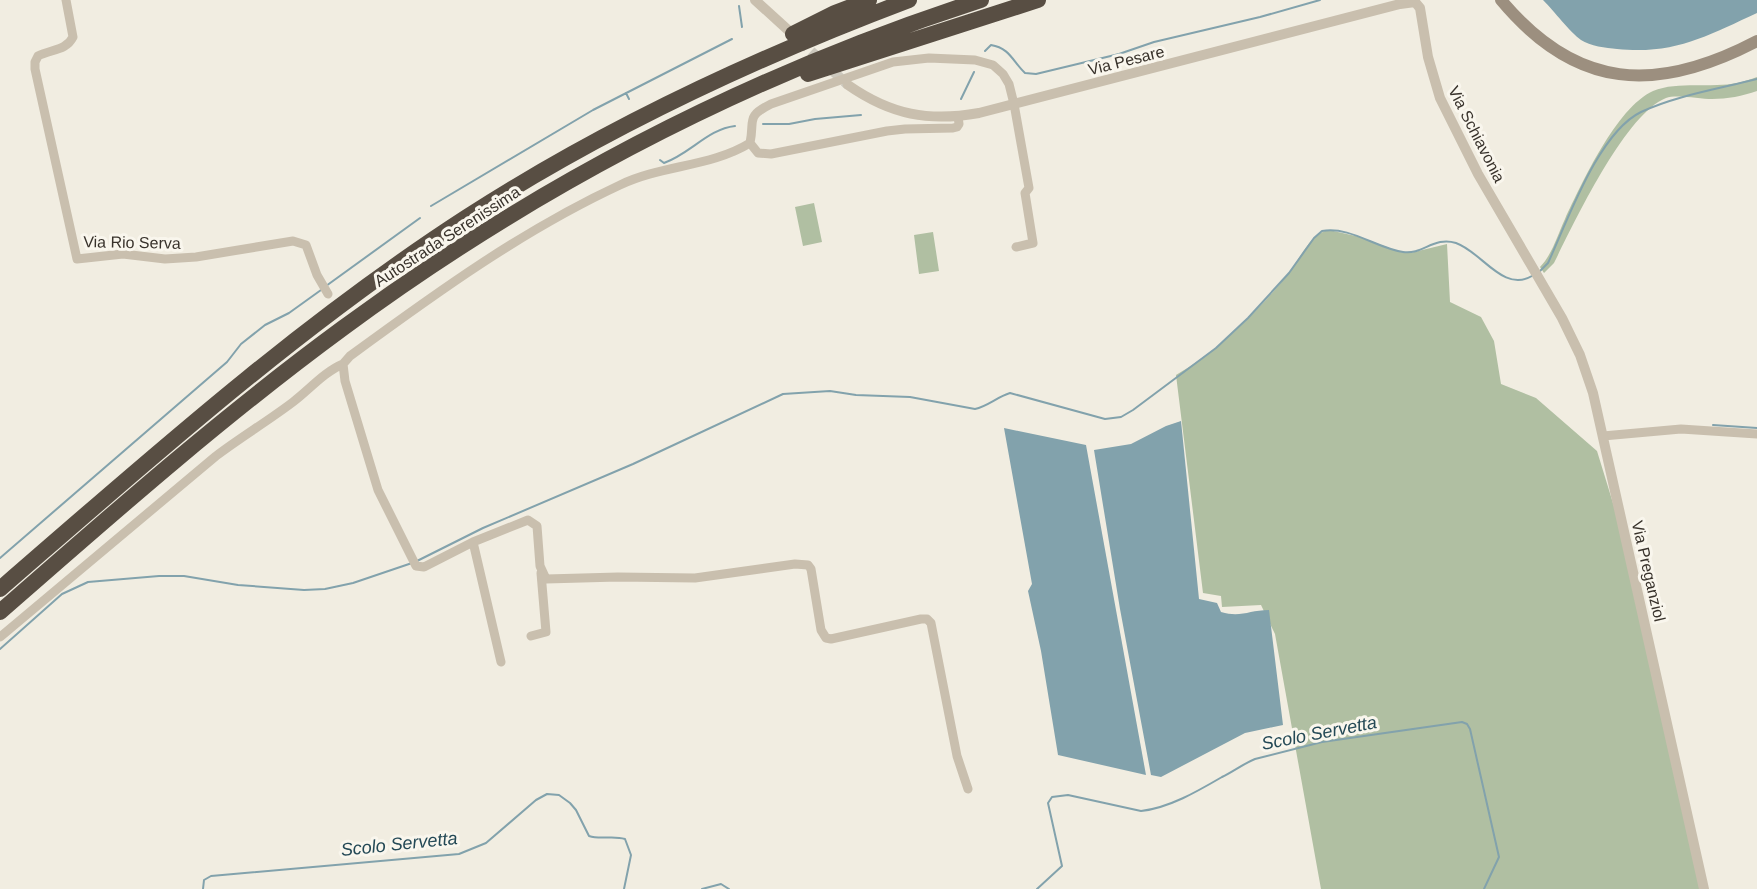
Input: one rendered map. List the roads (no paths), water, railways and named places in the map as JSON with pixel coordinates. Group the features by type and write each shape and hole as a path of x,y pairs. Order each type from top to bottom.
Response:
{"highway":[{"path":"657,109 682,89 835,14 869,0"},
{"name":"Autostrada Serenissima","path":"0,589 171,441 268,362 349,300 465,218 584,147 657,109 746,66 835,28 909,0"},
{"name":"Autostrada Serenissima","path":"0,612 199,441 342,328 409,281 520,209 694,114 841,50 981,0"},
{"path":"694,114 716,111 774,86 1038,0"}],"main road":[{"path":"1501,0 1510,6 1520,23 1568,59 1593,69 1616,74 1649,75 1683,71 1736,52 1757,41"}],"street":[{"name":"Via Rio Serva","path":"66,0 73,37 64,48 39,56 35,62 35,69 77,259 123,254 165,259 196,257 293,241 306,245 325,289"},
{"path":"755,0 788,30"},
{"name":"Via Pesare","path":"848,86 862,95 906,113 926,117 958,116 1014,104 1415,2"},
{"name":"Via Schiavonia","path":"1415,2 1420,8 1428,57 1440,98 1479,174 1534,267"},
{"path":"958,116 959,124 953,128 905,129 771,154 758,153 750,143 751,121 759,110 892,62 951,58 975,60 993,65 1004,74 1014,104 1029,188 1025,193 1033,243 1016,247"},
{"path":"0,637 216,456 247,432 285,408 343,364 350,356 478,265 579,205 623,183 715,158 750,143"},
{"name":"Via Preganziol","path":"1534,267 1580,355 1593,393 1704,889"},
{"path":"343,364 345,381 378,490 412,560 418,567 424,567 515,523 528,520 537,526 546,632 531,636"},
{"path":"1603,436 1681,429 1757,434"},
{"path":"473,542 501,662"},
{"path":"542,572 546,579 555,580 618,577 695,578 803,563 811,569 821,630 826,638 831,639 909,620 927,619 934,631 957,756 968,789"}],"water":[{"path":"1543,0 1757,0 1757,13 1690,42 1656,49 1617,49 1593,45 1581,40"},
{"path":"1181,421 1199,599 1217,603 1221,612 1228,614 1269,610 1283,725 1245,733 1161,777 1151,775 1120,609 1094,450 1131,444"},
{"path":"1004,428 1086,445 1146,775 1058,755 1041,651 1028,591 1032,584"}],"waterway":[{"path":"985,51 991,45 1003,49 1025,73 1036,74 1320,0"},
{"path":"739,6 742,27"},
{"path":"431,206 593,110 732,39"},
{"path":"961,99 974,72"},
{"path":"1540,271 1548,263 1575,202 1598,158 1611,138 1625,123 1641,112 1669,101 1757,79"},
{"path":"626,93 629,99"},
{"path":"763,124 789,124 861,115"},
{"path":"660,160 664,163 673,159 716,132 735,126"},
{"path":"326,286 420,218"},
{"path":"417,561 483,528 633,464 783,394 830,391 856,395 910,397 975,409 1010,393 1105,419 1121,417 1216,348 1248,318 1289,273 1314,238 1322,231 1332,230 1353,234 1403,252 1417,251 1441,242 1456,243 1475,254 1502,275 1521,280 1532,276"},
{"path":"0,558 227,362 241,344 265,325 289,313 321,290"},
{"path":"1713,425 1757,428"},
{"path":"0,649 62,594 88,582 184,576 238,585 304,590 325,589 353,583 412,563"},
{"name":"Scolo Servetta","path":"1037,889 1062,866 1048,803 1052,797 1068,795 1141,811 1152,809 1183,798 1255,759 1322,742 1462,722 1470,729 1499,857 1484,889"},
{"name":"Scolo Servetta","path":"203,889 204,880 211,876 459,854 486,843 536,800 547,794 559,795 570,803 589,836 625,839 631,855 624,889"},
{"name":"Scolo Servetta","path":"702,889 721,884 729,889"}],"tunnel":[{"path":"800,41 848,85"}]}
